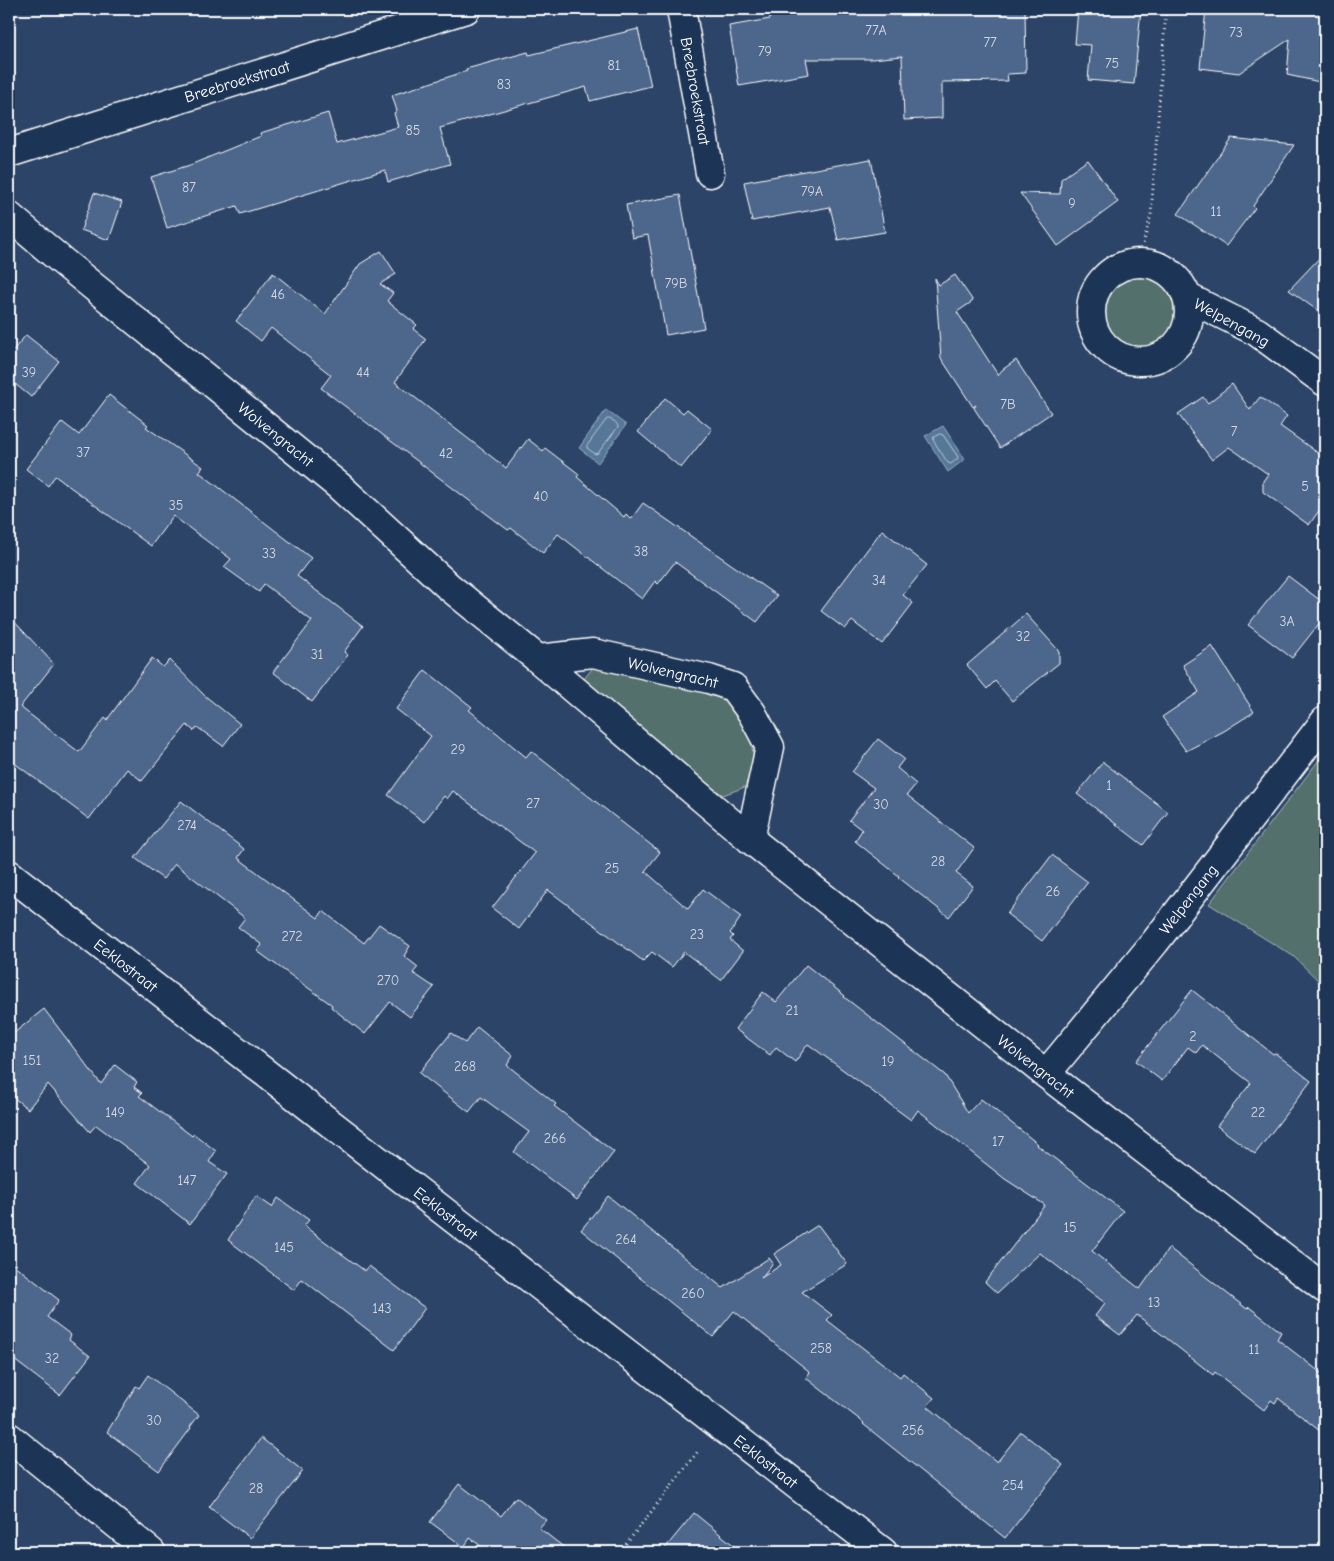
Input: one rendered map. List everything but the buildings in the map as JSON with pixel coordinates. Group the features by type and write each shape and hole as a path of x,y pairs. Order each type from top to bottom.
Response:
{"street":[{"name":"Breebroekstraat","path":"9,153 466,9"},
{"name":"Breebroekstraat","path":"681,9 710,173"},
{"name":"Wolvengracht","path":"9,216 339,486 448,586 538,659 750,839 1046,1074 1325,1289"},
{"name":"Welpengang","path":"1138,263 1154,265 1168,272 1180,283 1187,297 1189,313 1186,330 1178,343 1165,354 1150,360 1134,361 1118,356 1105,347 1096,334 1091,318 1092,302 1098,287 1108,274 1123,266 1138,263"},
{"name":"Welpengang","path":"1187,297 1257,332 1325,382"},
{"name":"Wolvengracht","path":"538,659 593,653 709,679 733,687 752,713 770,747 750,839"},
{"name":"Welpengang","path":"1046,1074 1154,942 1325,721"},
{"name":"Eeklostraat","path":"9,874 883,1552"},
{"path":"9,1437 151,1552"}],"path":[{"path":"1138,263 1151,215 1166,9"},
{"path":"620,1552 719,1424"}],"green space":[{"path":"1134,275 1148,275 1167,285 1177,304 1177,318 1167,337 1148,347 1134,347 1115,337 1105,318 1105,304 1115,285"},
{"path":"595,665 724,697 750,733 754,761 745,787 723,795 654,748 580,684"},
{"path":"1325,752 1325,987 1293,956 1209,904"}],"water":[{"path":"606,410 626,425 598,463 579,448"},
{"path":"943,426 965,459 948,472 925,436"}]}
